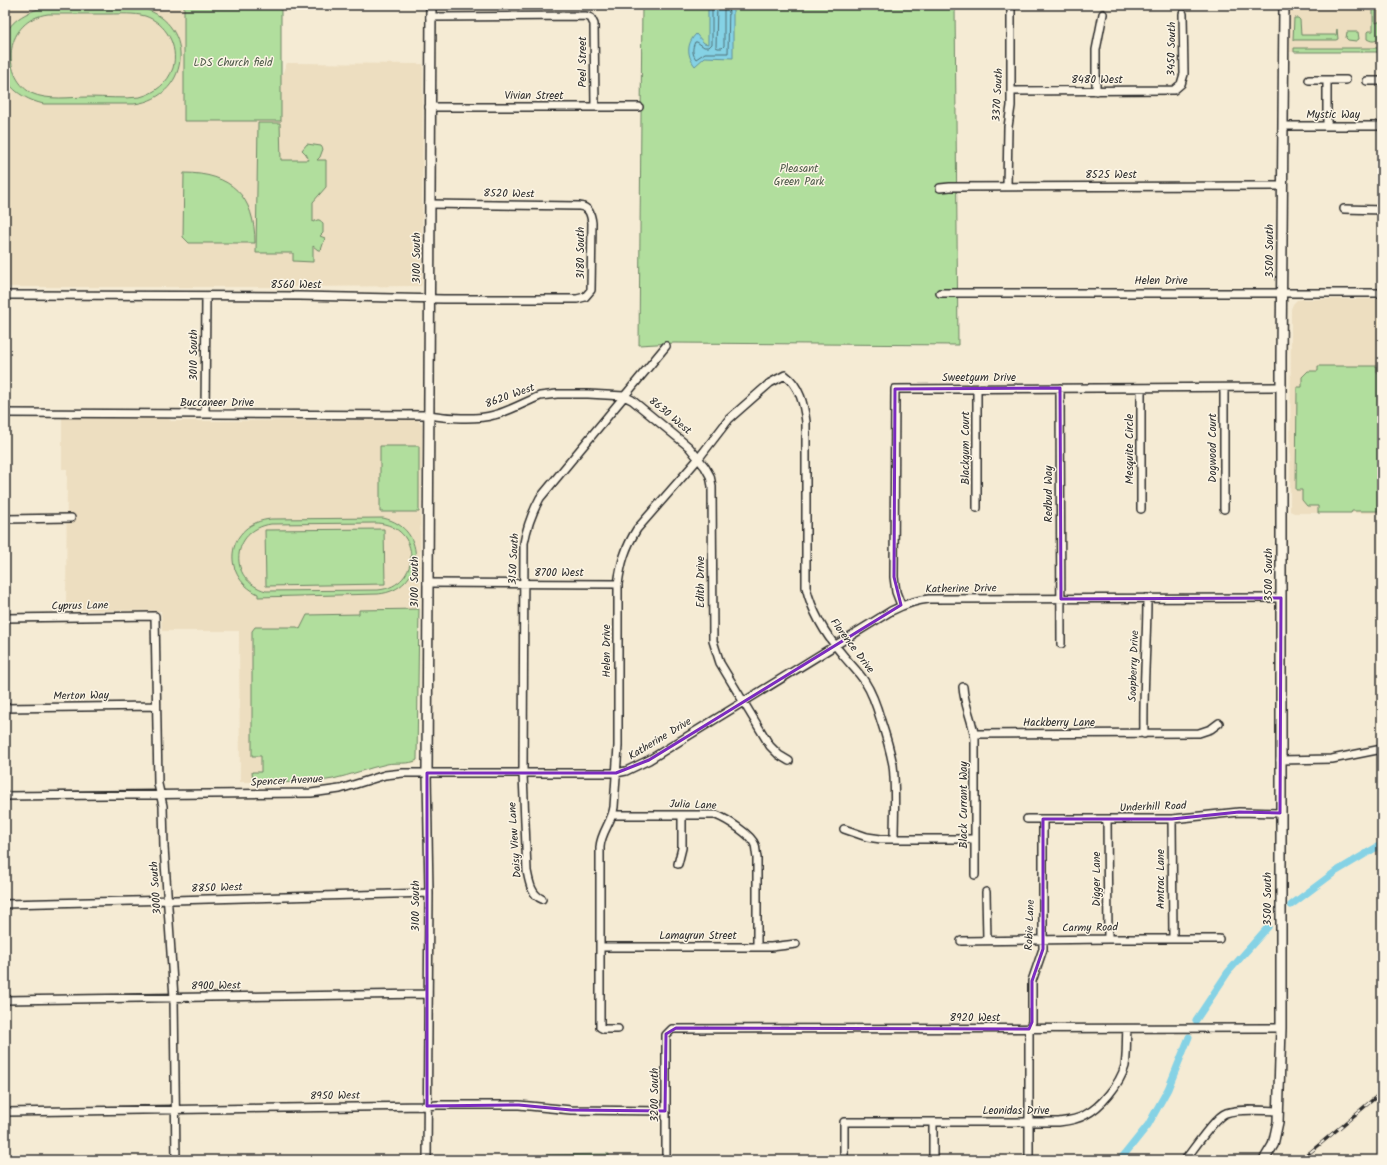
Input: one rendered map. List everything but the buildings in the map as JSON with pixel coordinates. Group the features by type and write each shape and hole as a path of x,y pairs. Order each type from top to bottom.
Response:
{"street":[{"name":"3100 South","path":"427,1160 429,893 427,773 427,583 430,5"},
{"name":"3370 South","path":"1008,187 1008,127 1011,106 1011,5"},
{"name":"3500 South","path":"1264,1160 1273,1145 1279,1111 1281,1028 1280,760 1284,5"},
{"path":"1096,91 1096,50 1103,14"},
{"name":"3450 South","path":"1181,84 1184,74 1184,14"},
{"name":"Peel Street","path":"430,17 586,16 591,18 594,24 595,107"},
{"path":"1309,80 1346,80"},
{"path":"1327,80 1327,126"},
{"path":"1367,80 1382,81"},
{"name":"8480 West","path":"1011,91 1169,90 1178,88 1181,84"},
{"name":"Vivian Street","path":"430,107 639,107"},
{"name":"Mystic Way","path":"1283,126 1382,126"},
{"name":"8525 West","path":"940,188 1282,186"},
{"name":"8520 West","path":"429,204 579,206 587,209"},
{"name":"3180 South","path":"587,209 591,215 592,223 592,288 587,296"},
{"path":"1344,209 1382,210"},
{"name":"Helen Drive","path":"940,293 1382,292"},
{"name":"8560 West","path":"5,295 577,299 587,296"},
{"name":"3010 South","path":"205,414 206,296"},
{"name":"3150 South","path":"523,774 524,543 532,512 540,498 666,346"},
{"name":"Helen Drive","path":"618,1029 604,1029 600,1027 600,839 613,815 618,746 618,584 622,560 631,538 637,529 699,458 729,419 743,405 770,383 785,376"},
{"name":"Florence Drive","path":"785,376 792,381 801,399 806,422 806,587 816,616 835,645 864,680 872,693 890,748 893,767 894,839"},
{"name":"Sweetgum Drive","path":"901,606 896,592 894,577 895,389 1282,387"},
{"name":"Blackgum Court","path":"977,388 977,508"},
{"name":"Redbud Way","path":"1060,388 1061,644"},
{"name":"Mesquite Circle","path":"1141,388 1141,509"},
{"name":"Dogwood Court","path":"1224,388 1224,509"},
{"name":"8620 West","path":"428,416 483,417 494,415 547,394 624,396"},
{"name":"8630 West","path":"624,396 642,407 689,447 699,458"},
{"name":"Buccaneer Drive","path":"5,413 428,416"},
{"name":"Edith Drive","path":"699,458 710,476 712,486 713,641 715,653 770,746 779,755 789,761"},
{"path":"5,518 71,518"},
{"name":"8700 West","path":"427,583 618,584"},
{"name":"Soapberry Drive","path":"1144,734 1147,598"},
{"name":"Katherine Drive","path":"616,773 626,771 649,760 835,645 901,606 913,601 929,599 1281,598"},
{"name":"Cyprus Lane","path":"5,618 155,616"},
{"name":"3000 South","path":"155,616 158,784 163,806 164,847 174,998 176,1160"},
{"name":"Black Currant Way","path":"963,687 965,703 974,734 975,875"},
{"name":"Merton Way","path":"5,708 156,706"},
{"name":"Hackberry Lane","path":"974,734 1199,733 1211,729 1219,723"},
{"path":"1280,760 1332,760 1382,749"},
{"name":"Spencer Avenue","path":"5,796 311,793 340,788 385,775 404,773 616,773"},
{"name":"Daisy View Lane","path":"523,774 527,871 529,883 533,891 539,898 542,899"},
{"name":"Underhill Road","path":"1027,819 1172,819 1239,812 1280,812"},
{"name":"Julia Lane","path":"613,815 719,816 733,824 752,840 755,845 757,858 757,947"},
{"path":"678,864 682,848 682,815"},
{"name":"Robie Lane","path":"1029,1160 1029,1029 1032,1022 1032,981 1043,949 1043,819"},
{"name":"Digger Lane","path":"1107,819 1108,939"},
{"name":"Amtrac Lane","path":"1172,819 1173,939"},
{"path":"844,829 867,837 894,839 975,839"},
{"path":"986,892 987,940"},
{"name":"8850 West","path":"5,904 429,893"},
{"name":"Carmy Road","path":"961,941 1219,939"},
{"name":"Lamayrun Street","path":"600,947 778,947 796,944"},
{"name":"8900 West","path":"5,1000 428,994"},
{"name":"8920 West","path":"669,1031 676,1028 1281,1028"},
{"name":"Leonidas Drive","path":"844,1158 844,1122 1029,1122 1066,1121 1084,1116 1093,1110 1112,1090 1123,1071 1126,1056 1127,1029"},
{"name":"3200 South","path":"666,1160 666,1035 669,1031"},
{"name":"8950 West","path":"5,1112 476,1104 519,1105 571,1110 665,1111"},
{"path":"1186,1160 1224,1113 1235,1111 1279,1111"},
{"path":"933,1122 933,1160"}],"highlighted area":[{"path":"1060,388 1061,599 1281,598 1280,813 1239,812 1172,819 1043,819 1043,949 1032,981 1032,1022 1029,1029 676,1028 666,1034 665,1111 571,1110 519,1105 427,1106 427,773 616,773 649,760 901,605 894,577 895,389"}],"shaded area":[{"path":"1290,5 1382,5 1382,52 1290,52"},
{"path":"5,7 184,8 184,121 281,121 281,76 287,63 423,64 421,286 5,287"},
{"path":"1382,299 1382,513 1294,513 1290,511 1291,309 1297,300"},
{"path":"62,418 168,418 171,421 418,420 422,425 417,763 385,764 331,780 301,782 240,782 239,631 162,631 161,611 66,610 67,469 62,469"}],"green space":[{"name":"LDS Church field","path":"184,5 281,5 281,121 184,121"},
{"name":"Pleasant Green Park","path":"642,5 955,5 958,345 674,343 639,345"},
{"path":"1373,5 1376,5 1376,23 1381,21 1381,29 1377,39 1375,41 1371,41 1367,39 1367,32 1373,31"},
{"path":"137,7 156,14 170,26 178,41 180,57 177,73 168,87 154,98 134,104 44,104 32,100 14,89 7,79 5,73 5,38 11,26 22,16 42,8","holes":["48,14 132,14 141,15 152,19 165,30 172,44 174,60 171,73 160,87 151,93 140,97 52,98 31,93 21,84 15,73 11,61 12,49 16,37 23,26 34,18"]},
{"path":"1294,18 1298,18 1300,20 1301,35 1336,35 1337,29 1338,39 1293,40"},
{"path":"1347,32 1358,32 1359,39 1356,41 1348,40 1346,38"},
{"path":"1382,45 1382,52 1294,52 1294,48 1377,48"},
{"path":"258,123 280,123 281,160 309,160 302,150 307,144 321,146 323,149 317,160 326,160 326,187 313,202 313,222 319,220 323,223 323,233 320,236 325,238 321,250 318,250 313,246 313,262 293,261 293,253 256,253"},
{"path":"184,173 215,177 237,190 245,200 251,212 255,243 189,243 183,237"},
{"path":"1318,366 1377,366 1377,373 1382,373 1382,506 1378,506 1378,511 1318,513 1318,506 1307,506 1302,500 1302,490 1296,490 1297,387 1302,387 1302,377 1308,371 1318,371"},
{"path":"380,446 419,446 419,512 380,512"},
{"path":"383,518 398,524 408,534 414,545 415,558 412,571 405,582 394,590 378,594 258,597 258,594 246,585 237,575 233,563 233,551 237,539 245,530 256,523 271,519","holes":["377,523 392,527 402,534 409,544 411,556 409,568 403,578 392,586 378,590 266,591 253,585 245,577 240,567 239,556 242,545 248,535 258,528 271,524"]},
{"path":"384,529 385,584 266,586 265,530"},
{"path":"419,609 417,760 414,762 390,763 324,781 253,781 252,772 261,772 261,756 252,756 252,631 255,627 297,627 300,629 307,615 359,614 359,610"},
{"path":"609,1154 609,1160 582,1160 581,1158 580,1160 544,1160 543,1155"}],"water":[{"path":"708,5 733,5 733,58 705,57 695,66 690,58 689,46 696,34 704,43 708,44"}],"waterway":[{"path":"1291,905 1335,872 1382,844"},
{"path":"1196,1020 1228,972 1268,927"},
{"path":"1120,1160 1148,1125 1168,1089 1189,1037"}],"railway":[{"path":"1301,1160 1382,1092"}]}
